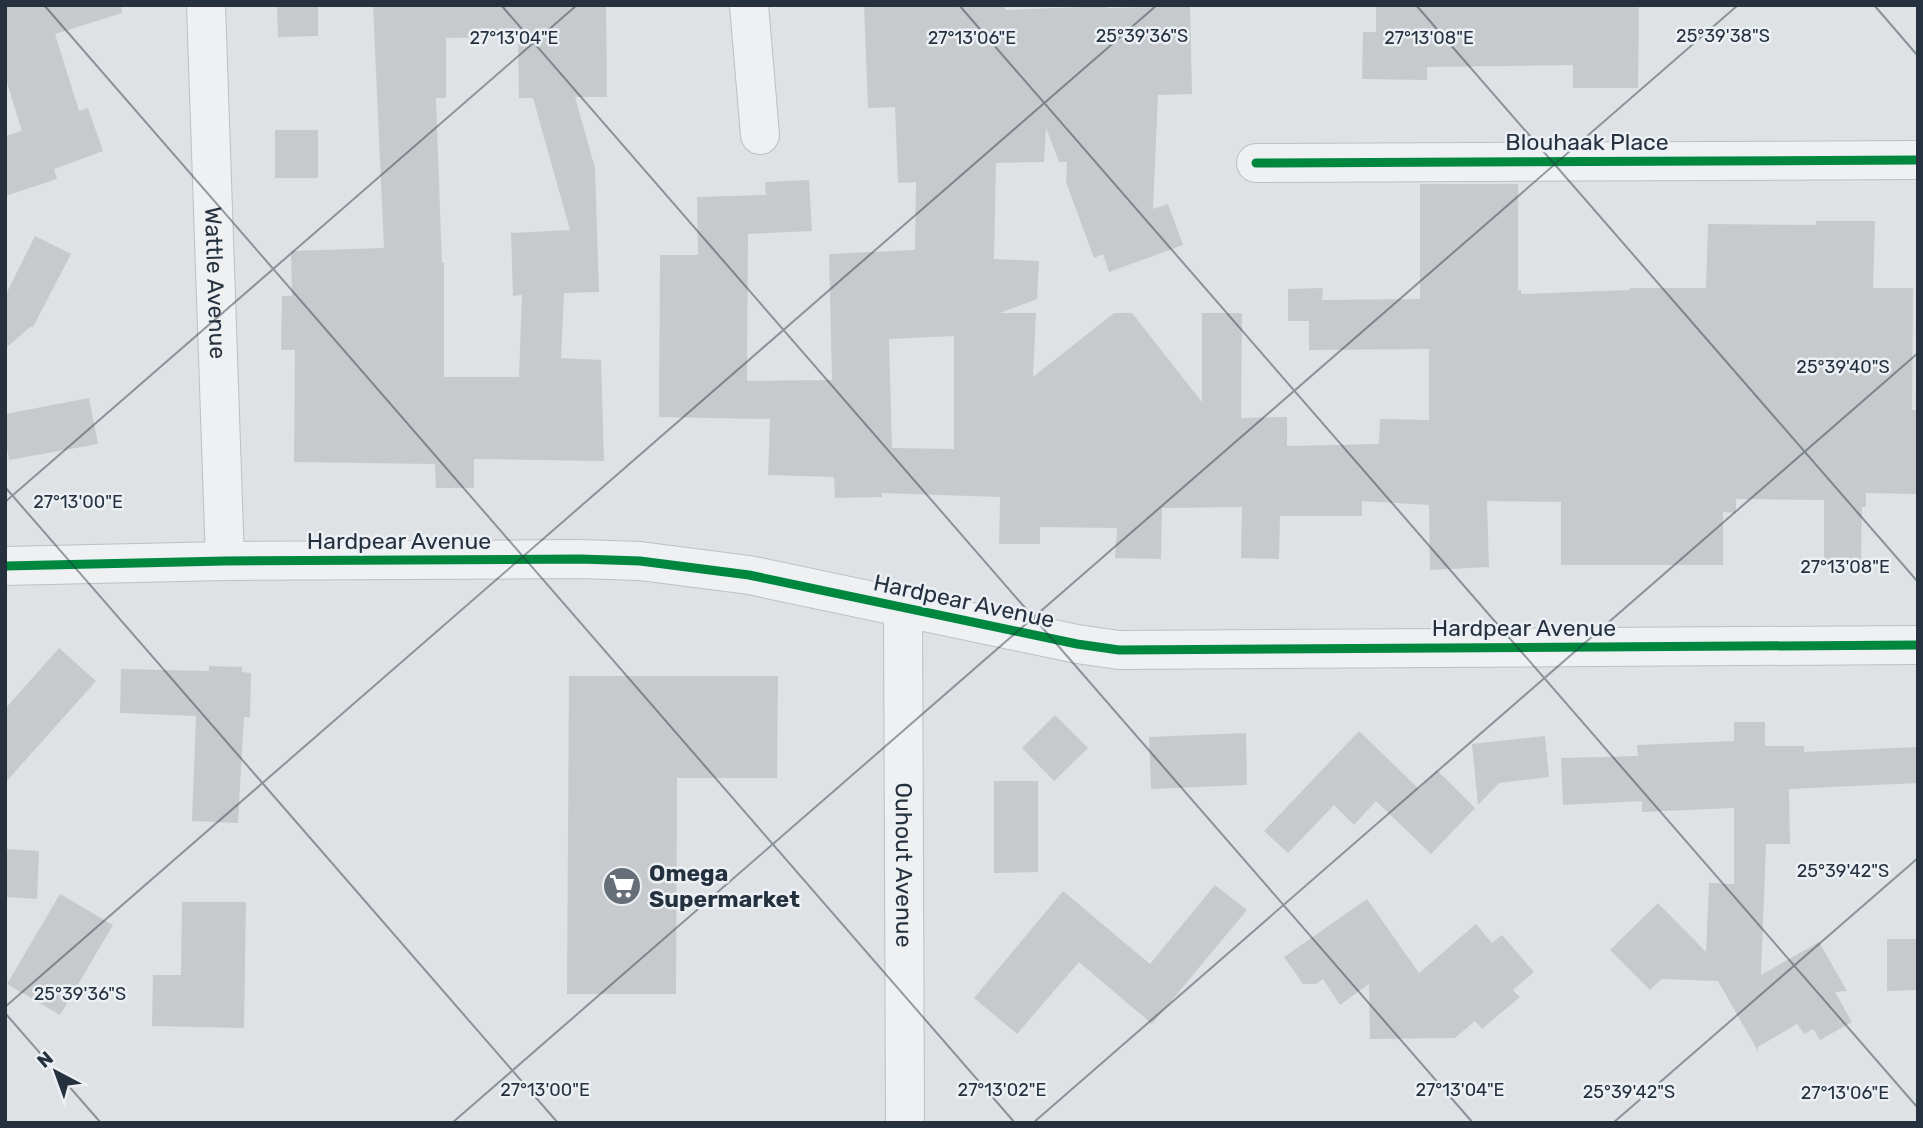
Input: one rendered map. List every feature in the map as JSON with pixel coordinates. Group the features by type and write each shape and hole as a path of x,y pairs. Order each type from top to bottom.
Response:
{"street":[{"name":"Wattle Avenue","path":"206,5 225,561"},
{"path":"749,5 760,135"},
{"name":"Blouhaak Place","path":"1256,163 1918,160"},
{"name":"Hardpear Avenue","path":"5,566 225,561 640,561 749,575 1077,645 1119,649 1918,645"},
{"name":"Ouhout Avenue","path":"903,608 905,1123"}],"building":[{"path":"5,5 121,5 122,13 55,34 79,111 88,108 103,151 54,169 57,179 5,196 5,136 22,131 5,76"},
{"path":"277,5 318,5 318,36 278,37"},
{"path":"373,5 606,5 607,97 575,97 595,168 599,292 564,293 561,358 601,360 604,461 474,459 474,488 436,488 435,464 294,462 295,350 281,350 282,296 292,296 291,251 384,248","holes":["518,37 519,98 533,98 570,230 511,233 513,296 522,295 519,377 444,377 444,263 436,98 446,98 446,38"]},
{"path":"864,5 1005,5 1005,10 1190,6 1192,94 1158,95 1153,209 1168,204 1183,245 1109,272 1103,254 1094,258 1066,182 1067,162 1059,162 1046,128 1044,162 996,163 994,259 1039,261 1037,299 1000,313 1036,313 1033,377 1114,313 1132,313 1202,402 1202,313 1242,313 1241,418 1287,417 1287,446 1379,444 1380,419 1429,420 1429,349 1309,350 1309,321 1288,321 1288,289 1323,288 1322,300 1420,299 1420,184 1518,184 1518,290 1521,290 1521,294 1630,288 1706,288 1708,224 1816,225 1816,221 1875,221 1873,288 1913,288 1912,410 1916,410 1916,494 1866,493 1866,507 1862,507 1861,561 1824,562 1824,500 1736,499 1736,513 1723,512 1723,565 1561,565 1561,502 1487,501 1489,567 1430,570 1429,505 1362,501 1362,516 1280,516 1279,559 1241,558 1242,507 1162,508 1161,559 1115,558 1117,528 1040,527 1040,544 999,544 1000,497 882,493 882,497 835,498 834,477 768,475 770,419 659,417 660,255 698,255 697,197 766,195 765,182 809,180 812,231 748,234 747,381 832,380 829,254 915,250 916,182 898,183 895,107 868,108","holes":["954,336 954,449 892,448 889,339"]},
{"path":"1376,5 1639,5 1638,88 1573,88 1573,65 1427,67 1427,80 1362,79 1363,32 1376,32"},
{"path":"275,130 318,130 318,178 275,178"},
{"path":"35,236 71,254 33,327 5,349 5,296"},
{"path":"89,398 98,444 9,460 5,414"},
{"path":"59,648 96,681 5,783 5,709"},
{"path":"209,666 242,667 242,672 251,673 250,717 244,717 238,823 192,821 196,716 120,713 121,669 209,671"},
{"name":"Omega Supermarket","path":"569,676 778,676 777,778 677,778 676,994 567,994"},
{"path":"1055,715 1088,748 1054,781 1022,748"},
{"path":"1734,722 1765,722 1765,746 1804,746 1804,752 1918,747 1918,783 1789,789 1790,844 1766,844 1761,975 1819,942 1847,991 1835,992 1852,1022 1820,1040 1813,1029 1804,1034 1797,1024 1758,1047 1758,1051 1718,981 1662,979 1650,990 1610,950 1658,903 1706,952 1709,883 1734,884 1734,808 1642,812 1642,801 1563,805 1561,758 1638,756 1637,745 1734,741"},
{"path":"1359,731 1419,789 1437,770 1475,808 1431,854 1376,801 1354,825 1334,805 1288,853 1264,831"},
{"path":"1246,733 1247,785 1151,789 1149,737"},
{"path":"1545,736 1549,777 1499,783 1478,805 1472,744"},
{"path":"994,781 1038,781 1038,872 994,873"},
{"path":"5,849 39,851 37,899 5,897"},
{"path":"1215,885 1247,910 1152,1024 1079,962 1017,1034 974,998 1063,891 1150,964"},
{"path":"60,894 113,925 60,1015 7,984"},
{"path":"1367,899 1419,973 1476,924 1492,943 1502,935 1534,972 1513,990 1520,997 1482,1029 1475,1021 1455,1038 1370,1039 1369,984 1340,1005 1323,979 1316,984 1303,984 1284,957"},
{"path":"182,902 246,902 244,1028 152,1026 153,975 181,975"},
{"path":"1887,939 1918,939 1918,990 1887,991"}],"cycle path":[{"path":"1256,163 1918,160"},
{"path":"5,566 225,561 640,561 749,575 1077,644 1119,650 1918,645"}],"place":[{"name":"Omega Supermarket","path":"622,886"}]}
